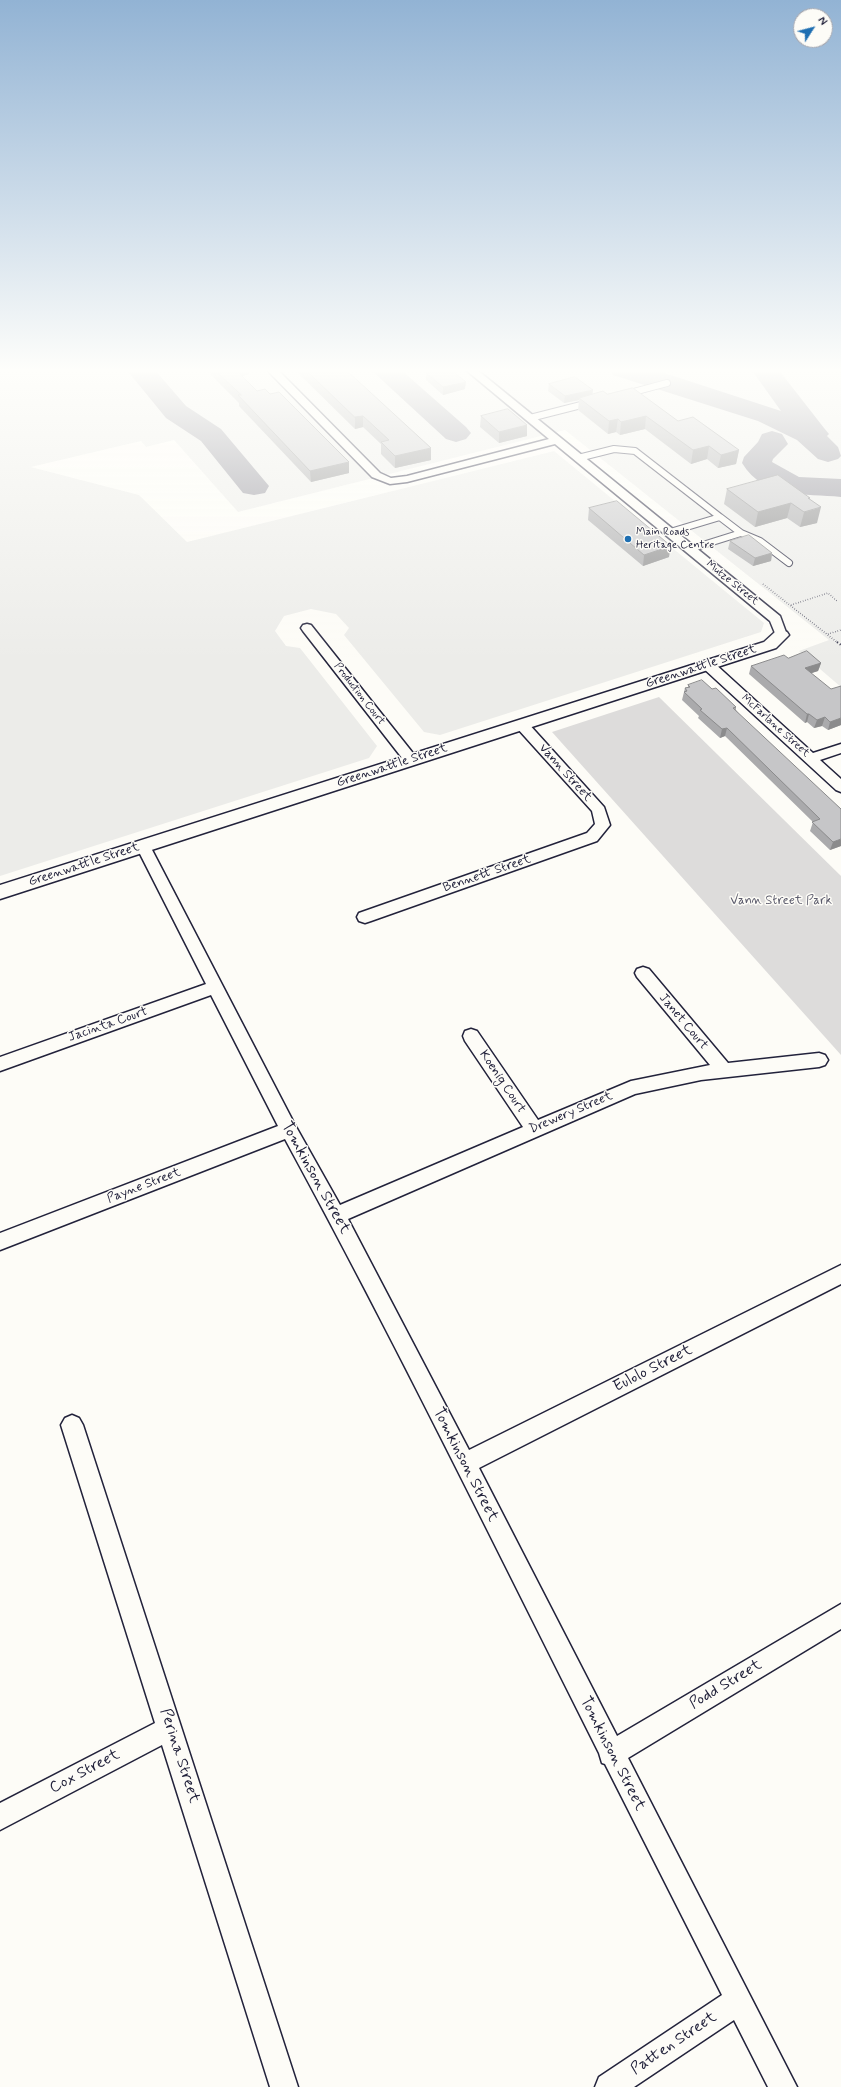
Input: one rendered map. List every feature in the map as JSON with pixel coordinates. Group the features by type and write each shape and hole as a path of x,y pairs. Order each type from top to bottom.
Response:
{"street":[{"path":"367,466 376,475 390,481 453,466"},
{"name":"Mutze Street","path":"588,466 776,619 782,635"},
{"name":"Production Court","path":"307,628 411,760"},
{"name":"Greenwattle Street","path":"0,892 770,646 782,635"},
{"name":"McFarlane Street","path":"708,665 841,787"},
{"name":"Vann Street","path":"522,725 599,810 603,825"},
{"path":"811,759 841,748"},
{"name":"Bennett Street","path":"365,917 592,837 603,825"},
{"name":"Tomkinson Street","path":"143,846 288,1130 336,1215 465,1464 783,2087"},
{"name":"Janet Court","path":"643,973 724,1070"},
{"name":"Jacinta Court","path":"0,1064 216,987"},
{"name":"Koenig Court","path":"471,1036 534,1129"},
{"name":"Drewery Street","path":"336,1215 631,1088 660,1080 724,1070 819,1060"},
{"name":"Payne Street","path":"0,1242 288,1130"},
{"name":"Eulolo Street","path":"465,1464 841,1274"},
{"name":"Perina Street","path":"72,1424 284,2087"},
{"name":"Podd Street","path":"612,1754 841,1616"},
{"name":"Cox Street","path":"0,1816 170,1728"},
{"name":"Patten Street","path":"609,2087 738,2000"}],"lane":[{"path":"655,466 741,533 760,540 789,562"},
{"path":"670,532 720,517"},
{"path":"690,549 741,533"}],"path":[{"path":"763,584 841,645"},
{"path":"791,605 828,593 838,602"},
{"path":"828,634 841,630"}],"shaded area":[{"path":"0,466 34,466 31,467 139,495 187,542 492,466 573,466 764,623 761,632 440,735 424,732 344,635 349,628 336,614 311,609 284,616 275,631 286,646 300,648 377,746 369,758 0,876"},
{"path":"197,466 420,466 238,512"},
{"path":"611,466 841,466 841,687 799,651 829,640"}],"green space":[{"name":"Vann Street Park","path":"659,697 841,876 841,1055 552,732"}],"building":[{"path":"306,466 330,466 310,471"},
{"path":"778,475 821,507 804,512 791,503 758,512 727,489"},
{"path":"617,501 671,546 644,555 589,508"},
{"path":"749,535 772,553 755,558 730,541"},
{"path":"807,651 821,663 805,668 831,689 841,686 841,718 830,722 825,717 817,720 807,714 751,666 784,655 788,658"},
{"path":"702,680 712,689 716,688 736,707 733,708 841,809 841,839 833,842 812,822 820,819 727,728 722,729 700,710 702,709 684,692 687,691 685,688 690,687 688,685"}],"taxiway":[{"path":"237,466 254,486"},
{"path":"760,466 781,481 790,485 798,487 841,488"}],"place":[{"name":"Main Roads Heritage Centre","path":"628,539"}]}
